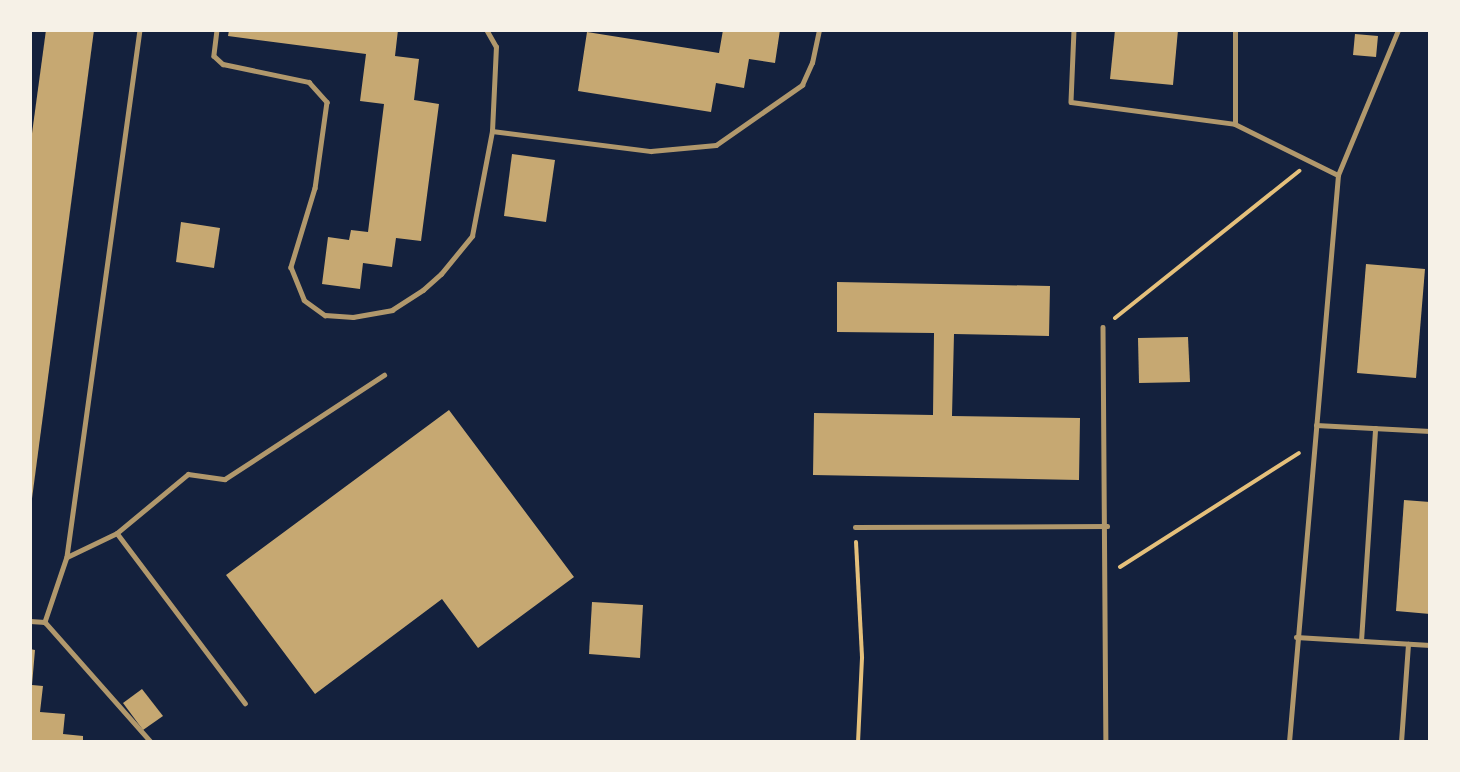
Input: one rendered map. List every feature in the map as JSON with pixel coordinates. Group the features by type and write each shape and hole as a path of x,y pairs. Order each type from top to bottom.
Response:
{"lane":[{"path":"45,622 67,557 140,30"},
{"path":"216,30 214,56 224,64 309,82 327,102 315,188 291,267 304,300 325,315 353,317 392,310 423,291 441,274 472,236 492,131 496,47 486,30"},
{"path":"492,131 651,151 716,144 802,85 812,63 819,30"},
{"path":"1074,30 1071,102 1235,124 1338,175"},
{"path":"1235,30 1235,124"},
{"path":"1289,742 1296,637 1338,175 1398,30"},
{"path":"1104,327 1107,526 1106,742"},
{"path":"67,557 117,533 188,474 225,479 384,375"},
{"path":"1316,425 1430,431"},
{"path":"1361,641 1375,428"},
{"path":"855,527 1107,526"},
{"path":"117,533 245,703"},
{"path":"30,621 45,622 151,742"},
{"path":"1296,637 1430,645"},
{"path":"1401,742 1408,644"}],"path":[{"path":"1104,327 1311,161"},
{"path":"1107,575 1314,443"},
{"path":"855,527 862,658 858,742"}],"building":[{"path":"46,30 94,30 31,506 30,148"},
{"path":"229,30 398,30 395,56 419,59 414,100 439,104 421,241 396,238 392,267 363,263 360,289 322,284 328,237 349,240 351,230 368,232 384,104 360,101 366,54 228,36"},
{"path":"723,30 780,30 775,63 749,59 744,88 716,83 711,112 578,91 587,32 719,53"},
{"path":"1115,30 1178,30 1173,85 1110,79"},
{"path":"1355,34 1378,36 1376,57 1353,55"},
{"path":"512,154 555,160 546,222 504,216"},
{"path":"181,222 220,228 214,268 176,262"},
{"path":"1366,264 1425,269 1416,378 1357,373"},
{"path":"837,282 1050,286 1049,336 954,334 952,416 1080,418 1079,480 813,475 814,413 933,415 934,333 837,332"},
{"path":"1188,337 1190,382 1139,383 1138,338"},
{"path":"449,410 574,577 478,648 442,599 315,694 226,575"},
{"path":"1404,500 1430,502 1430,614 1396,611"},
{"path":"592,602 643,605 640,658 589,654"},
{"path":"30,649 35,650 32,685 43,686 40,712 65,714 63,734 83,736 83,742 30,742"},
{"path":"142,689 163,716 143,730 123,703"}]}
